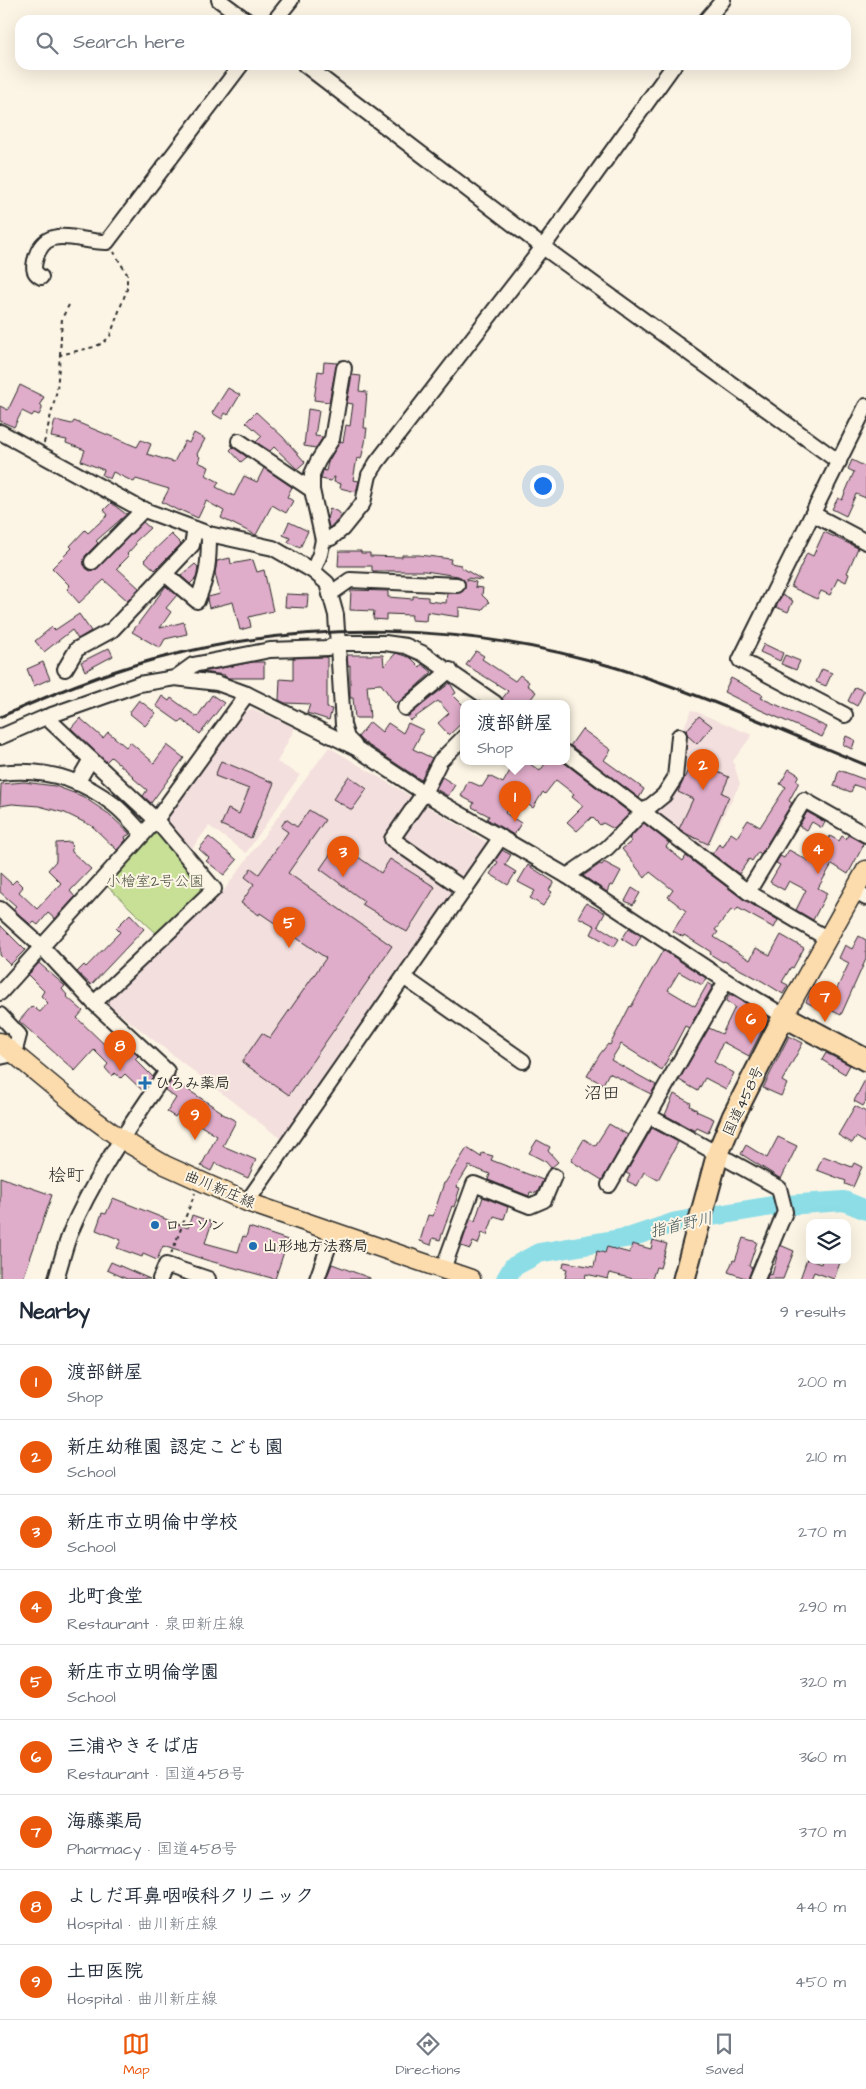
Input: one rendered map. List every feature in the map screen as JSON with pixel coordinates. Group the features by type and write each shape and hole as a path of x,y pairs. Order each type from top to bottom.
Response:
{"highway":[{"path":"784,1016 866,1060"},
{"name":"国道458号","path":"684,1279 718,1154 734,1117 784,1016"}],"main road":[{"path":"784,1016 828,939 860,895 866,870"},
{"name":"曲川新庄線","path":"0,1042 7,1056 121,1139 165,1165 247,1202 455,1275"}],"street":[{"path":"219,0 239,15"},
{"path":"279,15 290,0"},
{"path":"710,15 723,0"},
{"path":"41,277 35,274 33,267 38,248 50,239 58,236 67,236 107,242 237,70"},
{"path":"312,70 543,246 839,462"},
{"path":"323,540 331,538 342,528 363,503 369,475 377,462 543,246 670,70"},
{"path":"313,571 323,540 312,490 312,474 332,438 344,368"},
{"path":"845,715 740,660 866,406"},
{"path":"0,432 144,509 209,534 273,548 313,571 326,583 336,615 343,725 347,738 356,748"},
{"path":"239,441 312,490"},
{"path":"92,562 144,509"},
{"path":"813,514 866,542"},
{"path":"65,669 77,649 112,630 192,546 195,529"},
{"path":"166,574 197,600 206,579 209,563 209,534"},
{"path":"330,594 350,580 456,585"},
{"path":"175,678 193,665 270,650 328,648 338,643 385,643 406,646 422,653 450,670 491,700"},
{"path":"405,708 450,670"},
{"path":"0,737 46,717 138,684 175,678 217,683 247,694 356,748 424,793 568,876 726,981 784,1016"},
{"path":"0,993 156,820 247,694"},
{"path":"46,717 156,820 214,889 94,1003"},
{"path":"568,876 607,848 643,812 657,802 670,787 677,766 679,736"},
{"path":"460,741 440,761 424,793 392,839 465,890"},
{"path":"570,757 748,892 828,939"},
{"path":"77,783 91,759"},
{"path":"0,773 43,772 77,783 113,804 143,834"},
{"path":"748,892 804,800 866,835"},
{"path":"247,1202 501,837"},
{"path":"0,909 41,946 94,1003 167,1071 121,1139 70,1232 56,1279"},
{"path":"404,978 522,1061"},
{"path":"608,1185 726,981"},
{"path":"0,1015 19,1035 7,1056"},
{"path":"649,1116 779,1188 785,1212 757,1279"},
{"path":"455,1275 474,1184 530,1206 544,1200 554,1176"},
{"path":"317,1279 334,1231"},
{"path":"160,1279 166,1265 208,1279"}],"path":[{"path":"60,355 94,347 103,343 110,336 127,289 127,274 107,242"},
{"path":"42,453 56,390 62,318 69,305"},
{"path":"166,1265 200,1182"}],"shaded area":[{"path":"253,709 295,728 277,762 300,775 246,853 209,826 191,850 166,826 166,817 245,711"},
{"path":"692,710 752,735 733,761 740,784 704,853 654,812 675,794 684,769 683,729"},
{"path":"329,747 488,843 282,1140 106,1003 222,893"}],"green space":[{"name":"小檜室2号公園","path":"150,832 159,832 201,883 203,892 159,936 105,884"}],"building":[{"path":"324,362 337,363 329,402 314,400 318,371 323,372"},
{"path":"352,375 361,376 359,391 367,392 364,428 367,428 365,443 361,459 357,458 353,480 359,481 356,492 340,488 341,484 334,482 335,477 331,481 321,479 323,470 326,471 328,462 340,441 343,442 346,425 350,426 353,404 347,403"},
{"path":"20,385 44,397 40,404 42,409 39,415 34,413 32,416 22,411 14,427 0,421 0,406 8,410"},
{"path":"228,388 240,395 228,415 225,413 222,419 212,413"},
{"path":"308,409 319,411 315,436 323,437 316,448 304,446"},
{"path":"256,412 283,437 305,462 297,469 274,447 270,451 256,442 262,436 246,422"},
{"path":"55,420 72,424 74,421 137,447 141,440 151,444 147,454 174,462 185,441 189,443 194,433 205,439 197,454 200,457 198,462 209,467 206,475 219,482 216,487 234,496 244,476 257,482 264,468 292,487 287,497 293,501 286,513 272,505 256,535 221,518 224,511 206,501 198,518 162,502 169,489 136,479 134,482 113,472 110,479 102,475 104,470 81,461 85,450 66,443 67,440 51,437"},
{"path":"233,447 247,457 241,462 230,450"},
{"path":"852,460 866,467 866,498 856,494 846,516 832,509 838,498 842,500 854,472 848,469"},
{"path":"111,503 126,514 129,512 96,541 98,543 85,556 84,565 90,571 98,568 143,522 150,528 135,542 136,544 127,554 129,556 117,568 139,588 128,601 104,580 79,603 67,589 70,586 52,568 72,548 70,546 85,530 88,533 108,515 104,510"},
{"path":"330,508 340,513 339,519 329,528 327,519"},
{"path":"289,522 308,531 300,548 288,542 290,538 283,535"},
{"path":"824,532 858,548 847,573 849,574 846,582 838,578 830,595 821,591 817,599 791,587 807,553 813,556"},
{"path":"171,534 181,544 155,570 144,560"},
{"path":"339,551 361,551 361,553 370,553 370,556 402,557 402,555 419,555 451,559 450,563 461,565 461,567 482,580 467,578 467,580 476,582 475,587 483,588 482,595 489,602 482,610 459,607 459,617 427,612 426,621 411,620 412,615 386,614 386,620 373,619 374,611 350,610 351,590 388,591 388,597 413,599 413,596 428,597 428,601 446,603 447,593 461,592 465,589 465,581 458,576 425,571 372,571 372,566 338,566"},
{"path":"230,558 231,564 253,560 257,572 264,570 273,611 249,617 251,627 240,630 233,602 209,608 207,599 208,597 220,594 215,573 217,561"},
{"path":"195,564 198,567 196,578 190,584 181,576"},
{"path":"166,586 177,595 166,608 171,612 160,628 184,622 187,634 165,639 160,648 132,632"},
{"path":"286,594 308,595 307,608 285,607"},
{"path":"782,595 793,601 788,612 776,607"},
{"path":"79,614 91,631 78,639 72,630 44,652 35,641 52,627 55,630"},
{"path":"764,644 783,653 780,661 760,652"},
{"path":"109,648 113,656 85,671 81,662"},
{"path":"476,651 484,656 482,659 515,681 520,675 529,682 527,685 536,692 530,700 503,700 508,691 466,665"},
{"path":"396,653 411,658 420,667 422,664 432,672 398,703 397,701 395,703 381,684 367,685 370,718 355,718 353,698 350,698 350,665 348,666 347,655 383,655 384,666"},
{"path":"785,655 800,661 796,670 781,664"},
{"path":"327,657 327,708 332,709 329,720 307,713 310,704 285,703 279,700 280,679 293,680 293,658"},
{"path":"43,662 50,679 34,686 27,669"},
{"path":"253,662 264,662 264,678 228,678 225,675 201,672"},
{"path":"822,669 832,673 826,686 816,682"},
{"path":"731,678 763,695 761,698 827,727 822,737 724,692"},
{"path":"450,683 456,693 453,695 460,702 460,725 449,735 438,723 449,713 438,701 410,721 407,716"},
{"path":"855,687 864,691 857,706 848,701"},
{"path":"212,695 224,703 200,734 182,720 180,723 156,706 162,696 169,701 171,698 197,717"},
{"path":"139,700 156,713 145,726 129,713"},
{"path":"699,716 712,726 697,744 688,736 686,731"},
{"path":"80,718 103,738 108,732 126,747 130,742 154,763 167,745 184,758 151,803 143,796 147,790 134,777 111,757 106,762 71,728"},
{"path":"370,722 382,732 388,723 403,733 408,723 423,730 413,749 432,758 421,780 358,737"},
{"path":"582,729 611,750 604,760 644,789 639,798 570,746"},
{"path":"846,736 855,740 852,749 843,745"},
{"path":"221,761 274,783 251,838 221,825 228,809 239,814 249,789 215,776"},
{"path":"692,761 729,777 722,793 729,796 708,844 679,829 693,799 678,792"},
{"path":"509,765 532,765 540,771 544,765 567,765 630,813 614,829 603,823 600,825 592,817 577,831 567,822 583,806 572,797 574,794 556,780 545,794 543,792 533,808 516,796 505,813 521,823 514,835 487,819 489,816 472,807 474,803 461,796 468,781 482,787 489,776 503,783 512,767"},
{"path":"789,769 799,775 796,780 799,782 789,801 792,803 761,854 758,852 752,861 749,859 739,874 712,854 719,844 723,847 731,833 737,837 748,820 760,827 786,787 780,784"},
{"path":"839,770 866,780 866,789 854,785 851,792 834,786"},
{"path":"349,776 367,789 352,810 333,799"},
{"path":"442,777 455,785 448,796 436,789"},
{"path":"24,782 55,786 82,796 109,814 130,834 125,837 126,840 117,850 92,826 65,813 39,806 12,804 0,806 1,784"},
{"path":"309,810 325,820 288,873 392,946 289,1095 242,1062 262,1033 270,1038 326,958 260,913 259,915 241,903 254,884 245,877 251,868 259,874 288,832 281,827 286,819 297,827"},
{"path":"807,812 825,822 822,828 812,822 807,830 799,826"},
{"path":"644,823 669,843 666,847 683,861 686,856 743,899 778,920 774,928 738,908 735,912 732,909 715,930 718,932 714,937 750,960 756,948 770,955 781,935 804,948 793,968 791,967 782,982 788,985 783,994 762,981 723,962 684,935 683,937 673,931 686,911 668,897 673,890 650,872 645,878 622,849 632,841 629,839"},
{"path":"848,835 863,843 862,848 848,874 832,864 818,888 827,893 813,920 796,910 806,890 789,881 784,890 770,882 780,865 776,863 780,856 784,858 789,850 814,864 830,836 839,841 842,836 846,839"},
{"path":"209,837 237,860 224,875 206,861 209,858 199,849"},
{"path":"71,842 72,852 91,869 70,891 75,897 55,919 48,913 38,925 34,922 31,925 13,909 16,906 0,892 0,873 12,884 16,880 23,887 19,892 37,909 61,883 48,870 56,861 56,843"},
{"path":"338,843 381,873 390,859 435,887 407,932 362,904 364,901 320,869"},
{"path":"502,850 511,855 505,865 516,872 508,885 490,874 498,862 495,860"},
{"path":"604,862 621,871 613,886 610,885 607,892 583,876"},
{"path":"528,865 554,882 549,890 552,892 543,906 530,898 535,891 518,882"},
{"path":"632,888 640,893 633,905 625,901"},
{"path":"586,903 605,913 598,926 619,939 614,947 591,934 595,926 578,917"},
{"path":"130,914 144,929 91,985 77,972 84,965 86,967 120,932 116,928"},
{"path":"0,925 25,950 10,965 0,955"},
{"path":"629,928 641,936 635,947 622,939"},
{"path":"859,936 866,940 866,959 841,1015 822,1006 820,1009 806,1002 814,985 834,995 849,963 839,958 845,945 852,949"},
{"path":"663,950 706,978 702,985 679,972 668,990 695,1006 708,983 713,986 689,1028 685,1026 662,1070 621,1044 611,1060 656,1085 651,1094 609,1073 603,1084 587,1076 600,1054 608,1044 610,1045 630,1006"},
{"path":"39,963 65,986 62,989 66,996 83,1011 77,1018 106,1046 111,1040 125,1054 130,1048 138,1056 135,1059 153,1077 143,1091 125,1074 121,1078 115,1073 112,1076 105,1068 108,1064 94,1050 75,1071 19,1021 32,1006 40,1012 48,1003 41,996 44,991 28,975"},
{"path":"730,994 769,1017 749,1056 723,1042 714,1062 734,1073 726,1089 705,1078 698,1091 679,1080 709,1028 722,1034 735,1007 726,1001"},
{"path":"789,1036 803,1043 782,1081 787,1084 781,1096 763,1088"},
{"path":"826,1053 850,1065 845,1074 822,1060"},
{"path":"174,1077 180,1082 179,1084 236,1121 223,1146 256,1160 248,1178 215,1163 211,1171 201,1166 217,1136 179,1112 175,1117 167,1112 176,1098 165,1090"},
{"path":"866,1078 866,1101 863,1106 854,1101"},
{"path":"674,1094 691,1103 690,1106 696,1111 714,1119 708,1133 697,1128 695,1131 665,1115"},
{"path":"855,1106 866,1112 866,1143 856,1137 852,1143 838,1135"},
{"path":"609,1124 628,1135 602,1180 571,1161 584,1139 595,1146"},
{"path":"652,1128 678,1142 658,1180 644,1172 637,1186 627,1181 630,1175 626,1173"},
{"path":"778,1137 797,1146 781,1179 741,1154 746,1145 767,1158"},
{"path":"537,1140 550,1147 548,1151 558,1162 551,1168 546,1162 529,1153"},
{"path":"467,1148 481,1157 482,1153 493,1156 491,1160 543,1180 537,1193 530,1192 529,1196 488,1180 490,1174 469,1166 456,1187 460,1188 440,1240 433,1238 431,1245 420,1241 428,1215 433,1216 444,1183"},
{"path":"823,1156 852,1167 854,1163 862,1167 853,1187 845,1184 846,1181 817,1170"},
{"path":"0,1177 52,1195 23,1279 0,1279"},
{"path":"483,1197 508,1207 504,1219 494,1216 487,1235 482,1233 478,1244 473,1242 470,1249 461,1246 470,1219 475,1221"},
{"path":"113,1198 188,1228 192,1215 212,1222 205,1243 238,1252 243,1236 246,1237 249,1227 288,1240 275,1279 163,1246 157,1260 143,1254 142,1257 117,1248 121,1240 96,1230 102,1213 106,1214"},
{"path":"743,1238 757,1242 749,1266 752,1268 748,1279 728,1272 733,1260 735,1261"},
{"path":"653,1240 667,1244 660,1268 656,1267 652,1279 633,1279 610,1273 608,1279 586,1274 585,1279 565,1279 567,1269 563,1268 564,1262 594,1267 597,1251 605,1253 607,1247 630,1253 632,1244 651,1249"},
{"path":"780,1245 794,1251 783,1279 766,1279 769,1274 772,1275"},
{"path":"111,1262 150,1279 127,1279 107,1270"},
{"path":"806,1262 806,1264 840,1264 834,1279 814,1272 811,1279 800,1279"},
{"path":"332,1264 370,1278 370,1279 326,1279"}],"waterway":[{"name":"指首野川","path":"506,1279 513,1267 539,1253 631,1237 676,1222 772,1206 844,1201 866,1210"}],"railway":[{"path":"0,717 94,678 152,660 209,647 268,637 326,632 385,631 444,634 560,653 617,668 712,701 866,765"}],"place":[{"name":"新庄幼稚園 認定こども園","path":"703,790"},
{"name":"渡部餅屋","path":"515,822"},
{"name":"北町食堂","path":"818,874"},
{"name":"新庄市立明倫中学校","path":"343,877"},
{"name":"新庄市立明倫学園","path":"289,948"},
{"name":"海藤薬局","path":"825,1022"},
{"name":"三浦やきそば店","path":"751,1044"},
{"name":"よしだ耳鼻咽喉科クリニック","path":"120,1071"},
{"name":"ひろみ薬局","path":"145,1083"},
{"name":"土田医院","path":"195,1140"},
{"name":"ローソン","path":"155,1225"},
{"name":"山形地方法務局","path":"253,1246"}],"district":[{"name":"沼田","path":"602,1093"},
{"name":"桧町","path":"66,1175"}]}
